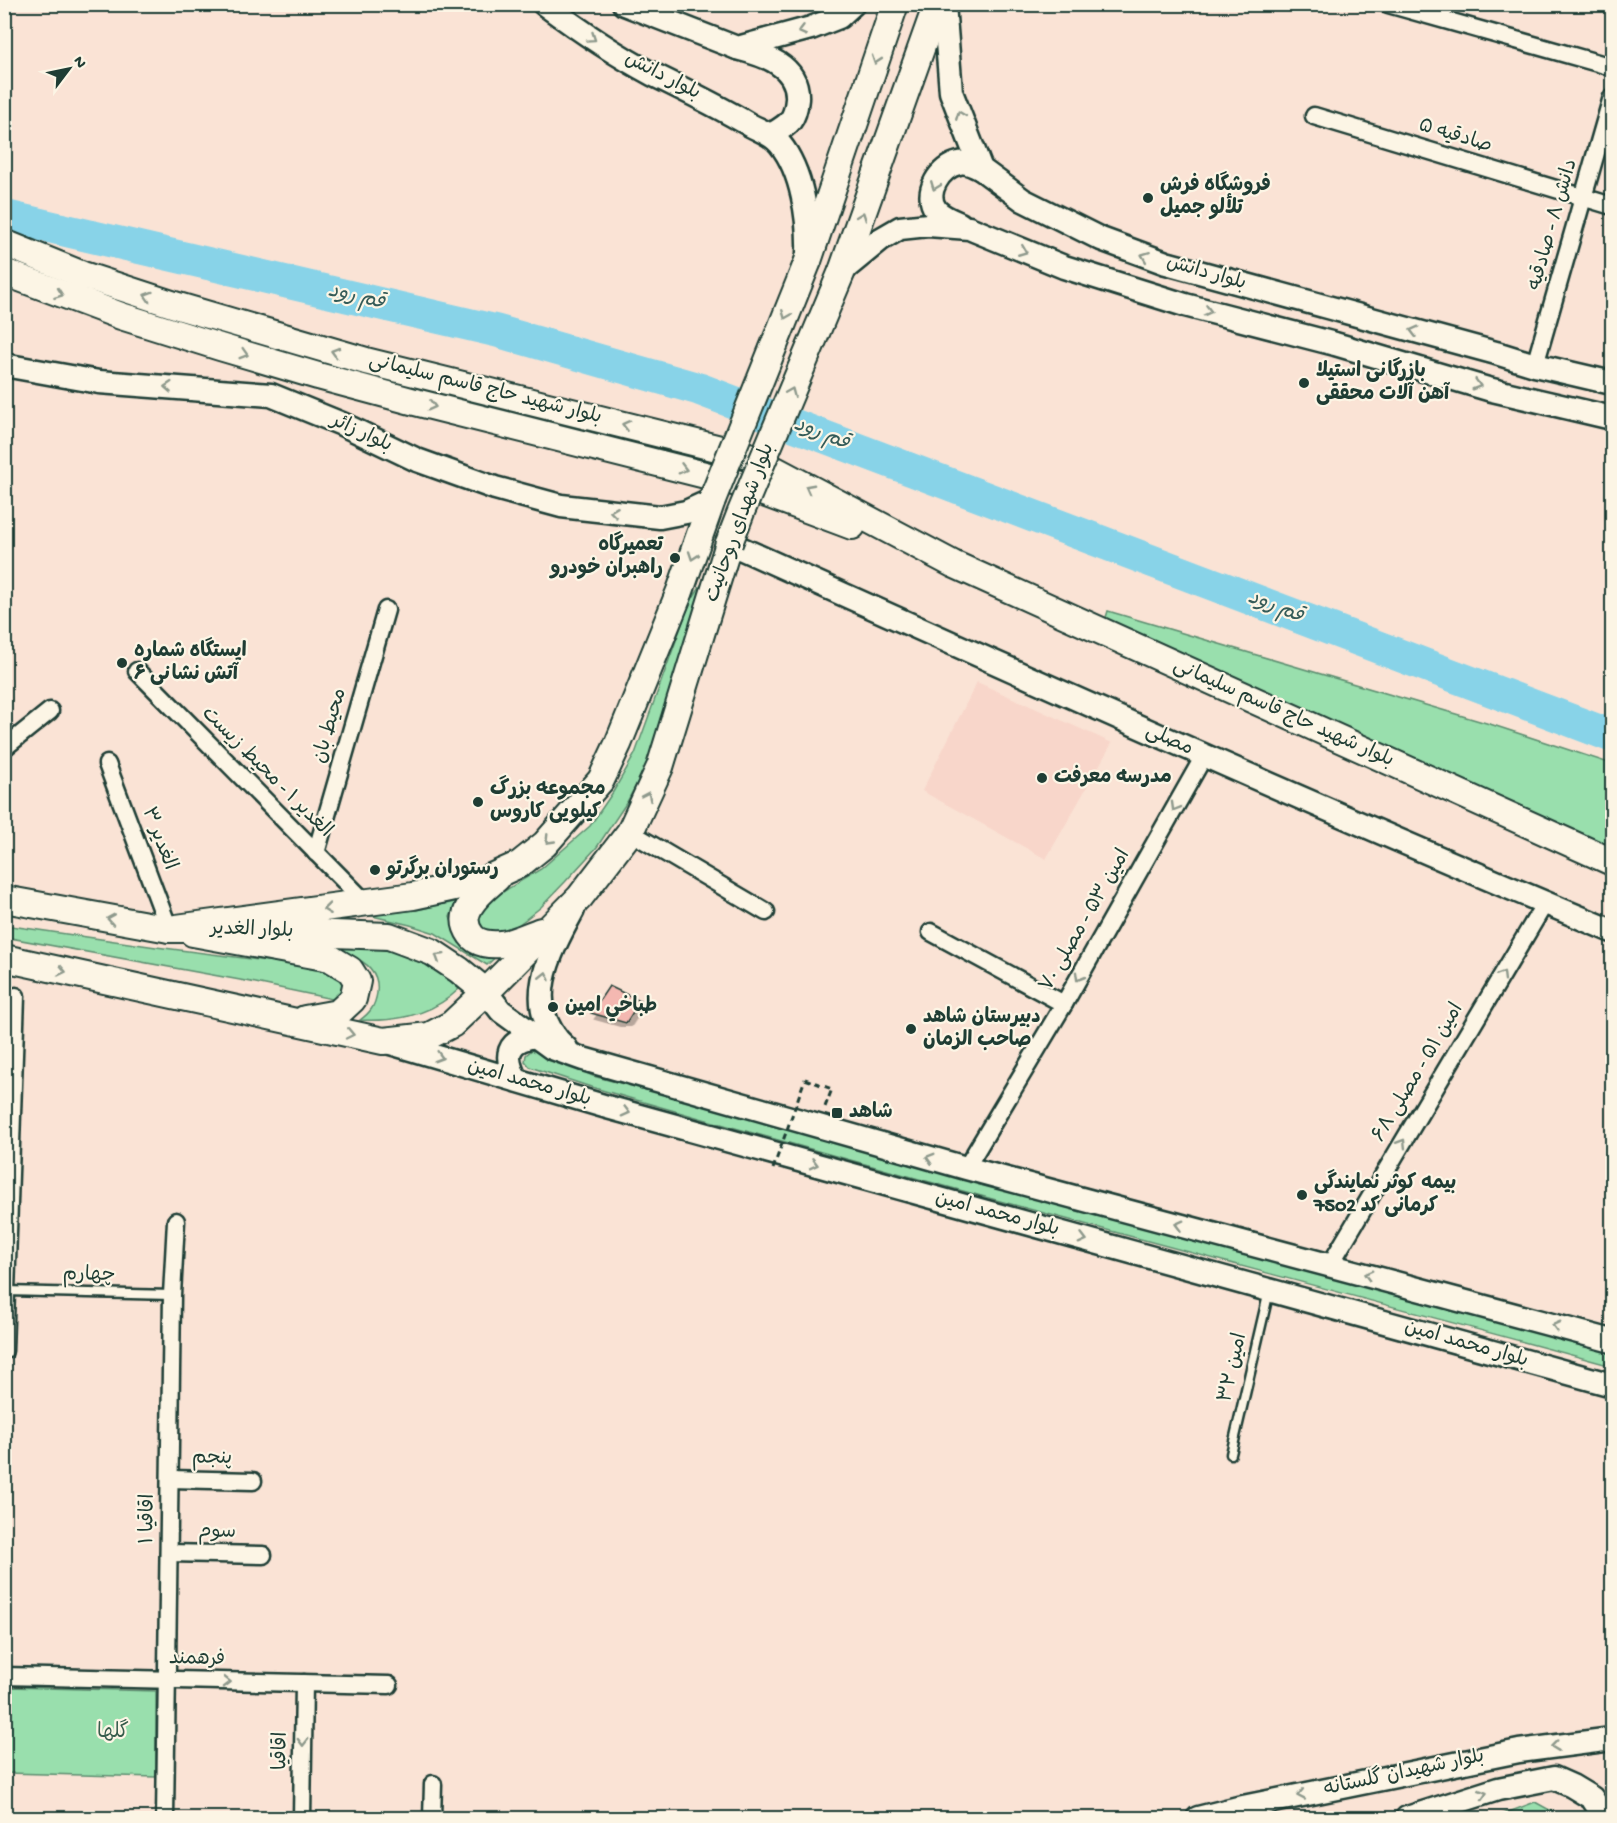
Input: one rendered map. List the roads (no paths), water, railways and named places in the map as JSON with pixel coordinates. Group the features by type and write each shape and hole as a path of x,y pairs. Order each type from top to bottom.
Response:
{"main road":[{"name":"بلوار دانش","path":"544,4 596,42 651,73 704,98 776,140"},
{"path":"624,4 737,48 763,55 790,72 797,90 795,114 776,140 797,176 805,204 809,236 808,261"},
{"path":"737,48 811,28 838,17 853,4"},
{"name":"بلوار شهدای روحانیت","path":"504,872 520,864 545,844 601,780 618,744 680,591 711,500 808,261 895,4"},
{"name":"بلوار شهدای روحانیت","path":"383,1041 429,1036 452,1024 580,897 630,832 660,768 729,543 843,271 937,4"},
{"path":"944,4 951,92 981,169"},
{"path":"969,228 936,211 931,199 932,187 941,173 960,162 981,169"},
{"name":"بلوار دانش","path":"981,169 1023,200 1101,239 1166,264 1535,365 1612,383"},
{"name":"بلوار دانش","path":"843,271 873,245 900,228 928,225 969,228 1064,267 1185,305 1335,344 1488,389 1612,418"},
{"name":"بلوار شهید حاج قاسم سلیمانی","path":"4,243 83,275 146,296 366,361 749,456 954,564 1612,862"},
{"name":"بلوار شهید حاج قاسم سلیمانی","path":"4,272 120,316 318,376 737,483 954,564"},
{"name":"بلوار زائر","path":"4,365 99,382 271,395 342,424 417,460 495,488 561,506 660,517 687,512 711,500"},
{"name":"مصلی","path":"729,543 1204,756 1612,931"},
{"path":"169,929 413,896 482,881 504,872"},
{"path":"504,872 481,892 466,914 465,926 473,938 486,944 502,944 549,928"},
{"path":"580,897 556,941 546,968 542,991 542,1011 549,1029 560,1043 583,1059"},
{"name":"بلوار الغدیر","path":"4,898 169,929 389,936 432,952 486,992"},
{"path":"169,929 330,958 350,970 357,981 353,999 338,1013 310,1019 276,1017"},
{"path":"4,958 383,1041"},
{"name":"بلوار محمد امین","path":"486,992 501,1011 552,1048 583,1059 966,1168 1612,1341"},
{"path":"516,1080 507,1058 511,1048 525,1037 535,1036"},
{"name":"بلوار محمد امین","path":"383,1041 607,1107 1612,1385"},
{"name":"بلوار شهیدان گلستانه","path":"1198,1818 1519,1751 1612,1739"},
{"name":"بلوار شهیدان گلستانه","path":"1407,1818 1498,1789 1554,1778 1572,1785 1592,1798 1605,1818"}],"street":[{"path":"1388,4 1612,67"},
{"name":"دانش ۸ - صادقیه","path":"1535,365 1612,97"},
{"name":"صادقیه ۵","path":"1314,116 1612,206"},
{"name":"محیط بان","path":"316,853 386,610"},
{"name":"الغدیر ۱ - محیط زیست","path":"137,671 366,903"},
{"path":"4,748 50,711"},
{"name":"امین ۵۳ - مصلی ۷۰","path":"966,1168 1064,1004 1204,756"},
{"name":"الغدیر ۳","path":"107,764 169,929"},
{"path":"630,832 766,912"},
{"name":"امین ۵۱ - مصلی ۶۸","path":"1329,1265 1545,903"},
{"path":"931,932 1064,1004"},
{"path":"4,1351 16,996"},
{"name":"اقاقیا ۱","path":"165,1818 172,1295 176,1221"},
{"name":"پنجم","path":"170,1479 253,1481"},
{"name":"سوم","path":"170,1553 263,1555"},
{"name":"فرهمند","path":"4,1676 389,1685"},
{"name":"اقاقیا","path":"302,1818 303,1683"},
{"path":"432,1818 433,1784"}],"lane":[{"name":"امین ۳۲","path":"1231,1454 1269,1290"},
{"name":"چهارم","path":"6,1291 172,1295"}],"waterway":[{"name":"قم رود","path":"4,216 497,331 699,389 1612,736"}],"place":[{"name":"فروشگاه فرش تلألو جمیل","path":"1148,198"},
{"name":"بازرگانی استیلا آهن آلات محققی","path":"1304,383"},
{"name":"تعمیرگاه راهبران خودرو","path":"675,558"},
{"name":"ایستگاه شماره ۶ آتش نشانی","path":"122,663"},
{"name":"مدرسه معرفت","path":"1042,778"},
{"name":"مجموعه بزرگ کیلویی کاروس","path":"478,802"},
{"name":"رستوران برگرتو","path":"375,870"},
{"name":"طباخي امين","path":"553,1007"},
{"name":"دبیرستان شاهد صاحب الزمان","path":"911,1029"},
{"name":"شاهد","path":"837,1113"},
{"name":"بیمه کوثر نمایندگی کرمانی کد 7502","path":"1302,1195"}],"park label":[{"name":"گلها","path":"113,1733"}]}
